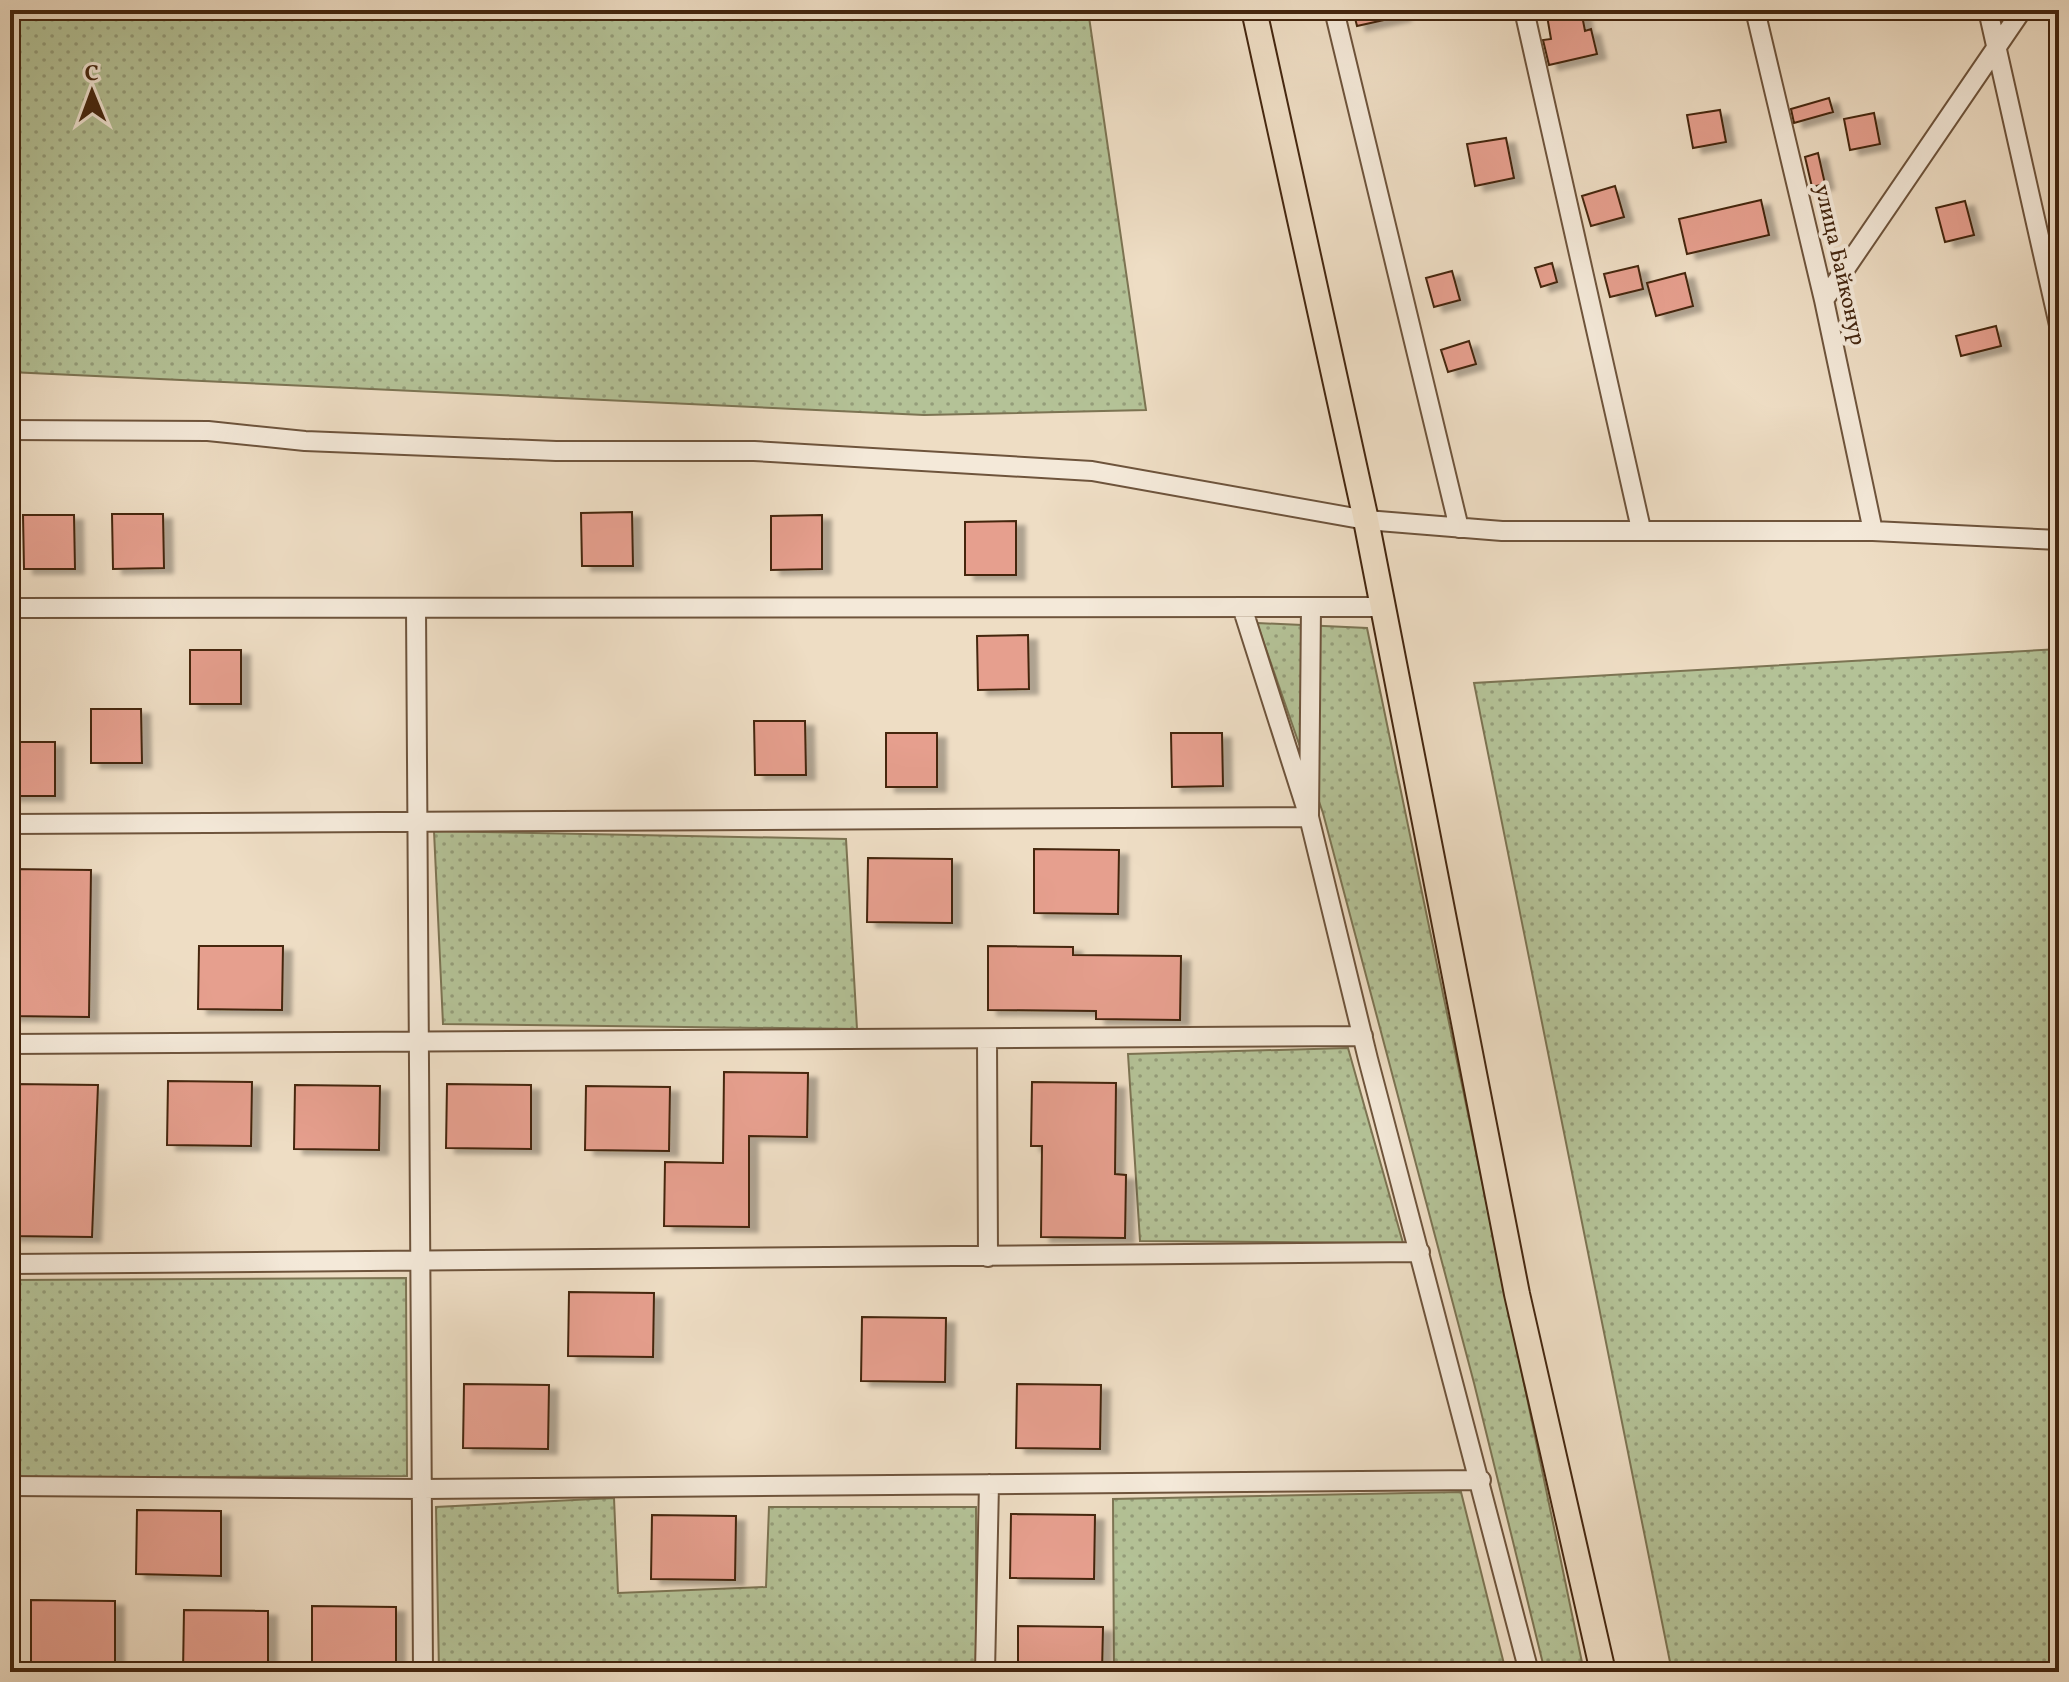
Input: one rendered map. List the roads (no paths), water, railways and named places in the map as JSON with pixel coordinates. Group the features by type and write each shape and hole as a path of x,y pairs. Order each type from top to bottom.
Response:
{"main road":[{"path":"1254,10 1366,520 1517,1294 1603,1672"}],"street":[{"path":"1334,10 1459,528"},
{"path":"1524,10 1641,529"},
{"name":"улица Байконур","path":"1755,10 1824,300 1873,531"},
{"path":"1988,10 2059,325"},
{"path":"1824,300 2022,10"},
{"path":"10,430 208,431 305,441 526,450 754,451 1092,471 1366,520 1502,531 1873,531 2059,540"},
{"path":"1242,607 1309,817 1529,1672"},
{"path":"1309,817 1311,607"},
{"path":"10,608 1383,607"},
{"path":"416,608 423,1672"},
{"path":"10,824 1309,817"},
{"path":"10,1044 1363,1036"},
{"path":"987,1039 988,1257"},
{"path":"10,1264 420,1263 1420,1252"},
{"path":"10,1486 422,1489 1481,1480"},
{"path":"985,1672 989,1484"}]}
